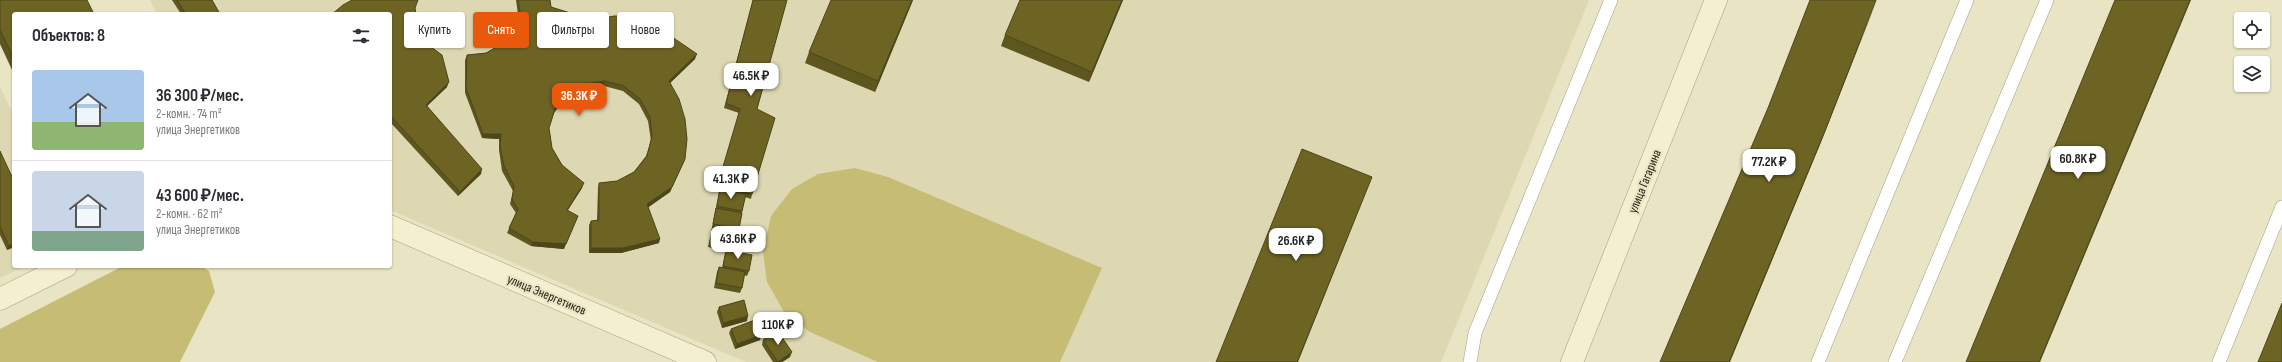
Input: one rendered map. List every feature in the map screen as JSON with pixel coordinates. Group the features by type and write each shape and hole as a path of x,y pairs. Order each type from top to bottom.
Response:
{"street":[{"name":"улица Гагарина","path":"1572,362 1716,0"},
{"name":"улица Энергетиков","path":"392,227 704,362"},
{"path":"0,299 62,268"}],"lane":[{"path":"1470,362 1475,333 1611,0"},
{"path":"1818,362 1967,0"},
{"path":"1895,362 2046,0"},
{"path":"2219,362 2282,207"}],"shaded area":[{"path":"150,0 1589,0 1441,362 746,362 392,211 392,12 156,12"},
{"path":"0,87 10,108 12,108 12,268 21,268 0,278"},
{"path":"855,168 888,177 1102,268 1060,362 878,362 810,332 784,312 767,282 763,251 771,216 792,189 818,174"},
{"path":"119,268 204,268 209,271 215,292 180,362 0,362 0,329"}],"building":[{"path":"0,0 87,0 93,12 12,12 12,55 0,30"},
{"path":"177,0 212,0 219,12 185,12"},
{"path":"352,0 418,0 415,8 416,12 404,12 404,48 432,48 442,55 449,82 426,105 482,169 460,192 392,117 392,12 334,12"},
{"path":"518,0 550,0 551,7 567,12 537,12 537,48 609,48 609,17 617,16 617,48 674,48 674,38 697,54 669,81 679,99 685,119 687,139 685,159 672,187 647,204 660,239 623,248 591,248 591,221 599,220 599,183 617,181 634,172 647,156 652,136 650,117 640,99 624,86 605,81 585,84 567,93 555,109 549,128 552,148 562,165 584,183 567,210 578,216 566,244 533,242 509,228 518,209 512,199 514,186 504,166 500,146 501,134 483,134 466,88 467,55 486,53 495,48 529,48 529,12 520,11"},
{"path":"753,0 787,0 757,109 775,118 752,194 717,187 740,109 726,103"},
{"path":"831,0 912,0 878,81 809,52"},
{"path":"1020,0 1122,0 1092,72 1005,35"},
{"path":"1810,0 1876,0 1825,131 1729,362 1660,362 1768,108"},
{"path":"2115,0 2190,0 2039,362 1966,362"},
{"path":"1302,149 1372,177 1297,362 1216,362"},
{"path":"0,151 12,177 12,244 9,246 0,227"},
{"path":"720,189 746,194 742,211 717,206"},
{"path":"716,208 742,213 739,229 713,224"},
{"path":"713,226 738,231 735,247 710,242"},
{"path":"726,250 752,255 749,271 723,266"},
{"path":"719,267 745,272 742,288 716,283"},
{"path":"744,300 748,316 723,323 719,307"},
{"path":"2282,303 2282,362 2258,362"},
{"path":"755,320 761,335 737,344 731,329"},
{"path":"777,330 792,352 778,362 763,340"}]}
